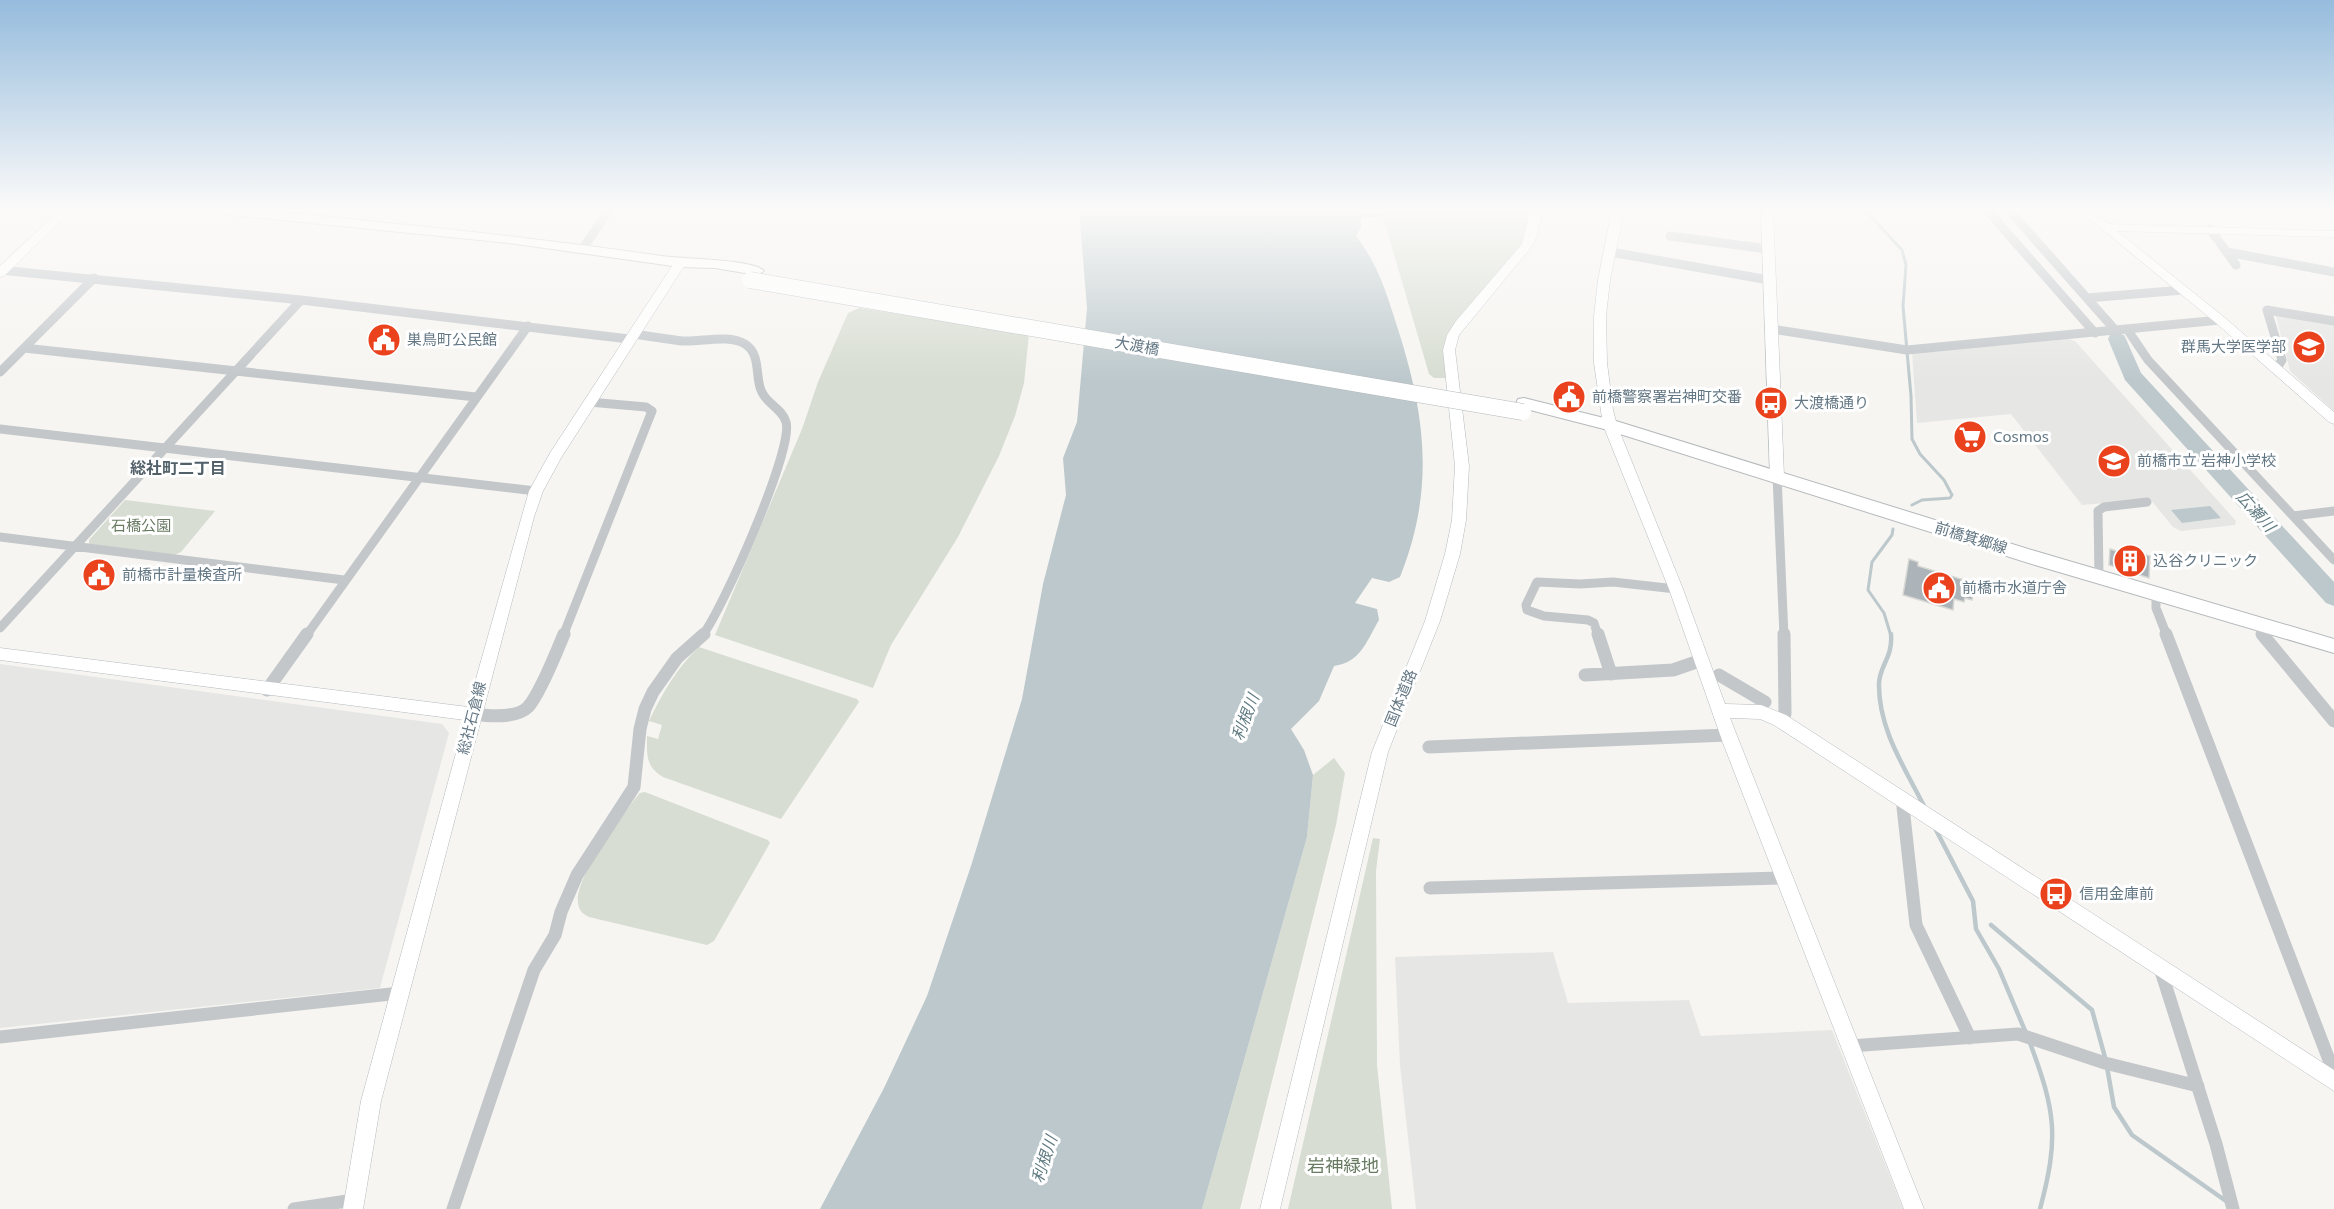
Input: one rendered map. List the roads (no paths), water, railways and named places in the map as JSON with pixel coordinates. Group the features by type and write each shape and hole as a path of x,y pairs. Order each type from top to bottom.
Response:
{"main road":[{"name":"大渡橋","path":"690,266 709,273 754,276 1523,408"},
{"name":"前橋箕郷線","path":"1523,408 1558,420 1610,425 2099,577 2334,646"}],"street":[{"name":"総社石倉線","path":"354,1205 367,1116 453,797 473,714 536,491 631,336 678,266"},
{"name":"国体道路","path":"1270,1209 1380,752 1403,688 1436,614 1453,559 1459,525 1462,481 1449,350 1460,324 1509,266"},
{"path":"1608,266 1601,299 1599,325 1604,399 1610,425 1676,589 1728,735 1783,878 1914,1209"},
{"path":"1692,266 1769,280"},
{"path":"1769,266 1786,671 1785,714 1780,720"},
{"path":"2037,266 2096,333"},
{"path":"2059,266 2116,331"},
{"path":"2153,266 2277,368 2334,419"},
{"path":"2304,266 2334,272"},
{"path":"1,271 94,278 631,336 684,341 738,341 751,348 756,358 761,392 782,412 786,421 787,429 780,463 740,563 704,634 677,658 645,709 640,729 634,788 577,875 561,912 555,935 534,970 453,1209"},
{"path":"0,372 94,278"},
{"path":"2087,298 2182,290"},
{"path":"0,628 301,300"},
{"path":"2277,368 2282,360 2267,310 2334,321"},
{"path":"1772,329 1907,350 2220,320"},
{"path":"267,690 528,326"},
{"path":"2127,329 2148,360 2334,560"},
{"path":"24,348 476,396"},
{"path":"0,654 267,690 488,716 517,713 528,707 553,663 652,411 646,407 590,402"},
{"path":"0,429 536,491"},
{"path":"2099,577 2098,511 2104,507 2147,502"},
{"path":"2293,516 2334,511"},
{"path":"0,537 344,580"},
{"path":"1611,674 1594,623 1588,618 1564,619 1533,614 1527,610 1526,605 1534,585 1537,582 1580,584 1613,582 1676,589"},
{"path":"2156,594 2156,608 2334,1073"},
{"path":"2259,624 2262,635 2334,721"},
{"path":"1585,675 1673,670 1702,660"},
{"path":"1719,675 1765,702"},
{"path":"1720,711 1761,712 1780,720 2334,1081"},
{"path":"1429,747 1728,735"},
{"path":"1905,801 1903,807 1917,925 1970,1038"},
{"path":"1430,888 1783,878"},
{"path":"2160,968 2198,1086 2233,1209"},
{"path":"0,1037 400,993"},
{"path":"1850,1046 2018,1034 2105,1063 2198,1086"},
{"path":"294,1209 354,1205"}],"water":[{"name":"利根川","path":"1084,266 1375,266 1406,356 1420,419 1422,481 1419,512 1411,544 1400,577 1389,582 1372,578 1355,603 1377,609 1379,620 1362,650 1351,660 1334,666 1319,701 1291,729 1304,750 1313,775 1307,837 1202,1209 820,1209 884,1088 927,996 971,866 1022,699 1043,584 1066,495 1063,458 1077,422 1087,308"},
{"path":"2210,506 2221,518 2182,523 2171,510"}],"waterway":[{"path":"1906,266 1903,306 1911,396 1912,439 1920,454 1944,480 1952,495 1950,498 1922,500 1912,505"},
{"name":"広瀬川","path":"2117,339 2132,375 2334,597"},
{"path":"1891,636 1884,613 1868,590 1872,562 1892,535 1893,529"},
{"path":"1891,636 1890,649 1879,683 1883,716 1894,748 1925,808"},
{"path":"1936,830 1973,901 1976,929 1999,969 2026,1033"},
{"path":"1991,925 2092,1010 2106,1061"},
{"path":"2030,1043 2045,1088 2052,1125 2050,1163 2040,1209"},
{"path":"2107,1067 2114,1107 2132,1135 2226,1201"}],"place":[{"name":"巣鳥町公民館","path":"384,340"},
{"name":"群馬大学医学部","path":"2309,347"},
{"name":"前橋警察署岩神町交番","path":"1569,397"},
{"name":"大渡橋通り","path":"1771,403"},
{"name":"Cosmos","path":"1970,437"},
{"name":"前橋市立 岩神小学校","path":"2114,461"},
{"name":"込谷クリニック","path":"2130,561"},
{"name":"前橋市計量検査所","path":"99,575"},
{"name":"前橋市水道庁舎","path":"1939,588"},
{"name":"信用金庫前","path":"2056,894"}],"district":[{"name":"総社町二丁目","path":"178,468"}],"park label":[{"name":"石橋公園","path":"141,526"},
{"name":"岩神緑地","path":"1343,1166"}]}
